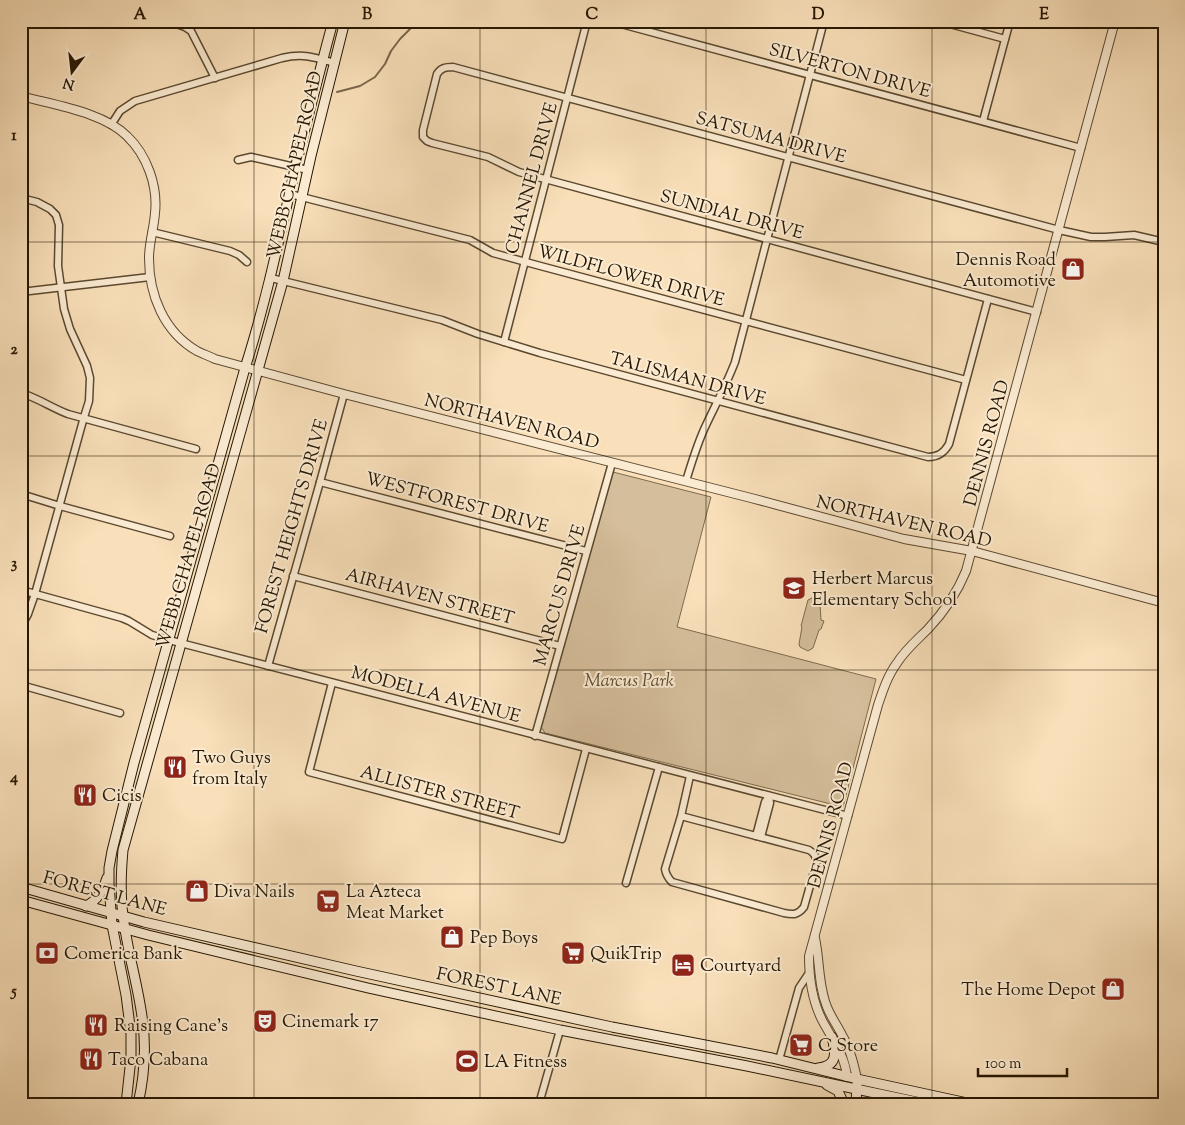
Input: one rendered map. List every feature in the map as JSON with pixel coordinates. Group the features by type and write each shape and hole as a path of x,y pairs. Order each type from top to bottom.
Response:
{"main road":[{"name":"WEBB CHAPEL ROAD","path":"126,1104 131,1058 131,1034 126,995 112,925 110,868 112,851 136,754 259,324 333,21"},
{"name":"WEBB CHAPEL ROAD","path":"138,1104 142,1084 144,1026 123,916 121,885 123,850 283,281 308,170 346,21"},
{"path":"119,821 130,823"},
{"path":"86,906 97,898 102,891 110,868"},
{"name":"FOREST LANE","path":"21,887 111,913 339,968 813,1068 878,1093 928,1104"},
{"path":"33,903 36,892"},
{"name":"FOREST LANE","path":"21,900 125,929 268,964 560,1030 815,1080 852,1083 972,1104"},
{"path":"268,964 271,951"},
{"path":"336,980 339,968"},
{"path":"422,1000 426,986"},
{"path":"560,1030 564,1016"},
{"path":"663,1050 666,1037"},
{"path":"813,1068 827,1066 833,1061 836,1050 832,1037"},
{"path":"748,1066 750,1054"},
{"path":"815,1080 838,1092 844,1104"},
{"path":"844,1104 852,1083"},
{"path":"852,1083 857,1104 866,1096 878,1093"},
{"path":"128,1084 142,1084"}],"street":[{"path":"168,21 185,26 191,32 215,78"},
{"name":"CHANNEL DRIVE","path":"504,342 587,21"},
{"name":"SILVERTON DRIVE","path":"610,21 1081,148"},
{"path":"686,482 699,441 729,378 746,321 824,21"},
{"path":"939,21 1005,39"},
{"path":"983,121 1010,21"},
{"name":"DENNIS ROAD","path":"852,1083 843,1058 822,1020 816,1004 809,973 809,956 885,685 896,664 907,649 929,628 952,600 966,571 1116,21"},
{"path":"111,125 120,111 135,101 294,55 334,63"},
{"name":"SATSUMA DRIVE","path":"423,137 423,130 437,74 440,69 446,66 1059,230 1091,237 1134,236 1164,242"},
{"name":"NORTHAVEN ROAD","path":"21,96 91,115 127,136 138,150 148,169 155,196 155,213 149,257 150,277 156,302 164,319 185,343 215,359 904,539 972,551 1164,603"},
{"name":"SUNDIAL DRIVE","path":"423,137 432,143 488,158 519,172 1037,312"},
{"path":"238,160 251,157 308,170"},
{"name":"WILDFLOWER DRIVE","path":"290,194 470,240 494,253 966,380"},
{"path":"21,198 44,205 50,208 56,215 60,226 58,266 64,309 70,330 87,366 90,378 89,401 60,506 35,594 21,627"},
{"path":"152,232 230,252 239,255 247,262"},
{"path":"21,292 150,277"},
{"name":"TALISMAN DRIVE","path":"270,278 442,320 540,353 928,457 934,457 945,451 949,444 988,299"},
{"path":"21,393 68,414 196,449"},
{"name":"FOREST HEIGHTS DRIVE","path":"268,666 344,394"},
{"name":"MARCUS DRIVE","path":"535,736 612,463"},
{"name":"WESTFOREST DRIVE","path":"320,482 586,551"},
{"path":"21,494 170,536"},
{"name":"AIRHAVEN STREET","path":"293,576 560,646"},
{"name":"MODELLA AVENUE","path":"21,590 122,618 152,635 169,640 848,816"},
{"name":"ALLISTER STREET","path":"332,683 309,772 562,839 586,749"},
{"path":"21,686 120,713"},
{"path":"626,883 659,767"},
{"path":"680,816 812,852 816,857 816,861 804,907 801,911 791,915 672,882 668,878 665,869 690,776"},
{"path":"758,836 770,803 769,796"},
{"path":"815,936 819,975 825,1001 848,1046 854,1063 852,1083"},
{"path":"779,1060 799,988 809,973"},
{"path":"816,1004 825,1001"},
{"path":"539,1104 560,1030"}],"green space":[{"name":"Marcus Park","path":"613,472 711,497 677,627 876,679 843,807 545,733 541,727"},
{"path":"812,598 820,604 821,620 824,621 813,648 808,651 800,647 799,644 801,626 808,600"}],"waterway":[{"path":"337,92 360,86 375,77 400,39 411,28 429,21"},
{"path":"474,21 484,24 499,21"}],"place":[{"name":"Dennis Road Automotive","path":"1073,269"},
{"name":"Herbert Marcus Elementary School","path":"794,588"},
{"name":"Two Guys from Italy","path":"175,767"},
{"name":"Cicis","path":"85,795"},
{"name":"Diva Nails","path":"197,891"},
{"name":"La Azteca Meat Market","path":"328,901"},
{"name":"Pep Boys","path":"452,937"},
{"name":"Comerica Bank","path":"47,953"},
{"name":"QuikTrip","path":"573,953"},
{"name":"Courtyard","path":"683,965"},
{"name":"The Home Depot","path":"1113,989"},
{"name":"Cinemark 17","path":"265,1021"},
{"name":"Raising Cane's","path":"96,1025"},
{"name":"C Store","path":"801,1045"},
{"name":"Taco Cabana","path":"91,1059"},
{"name":"LA Fitness","path":"467,1061"}]}
